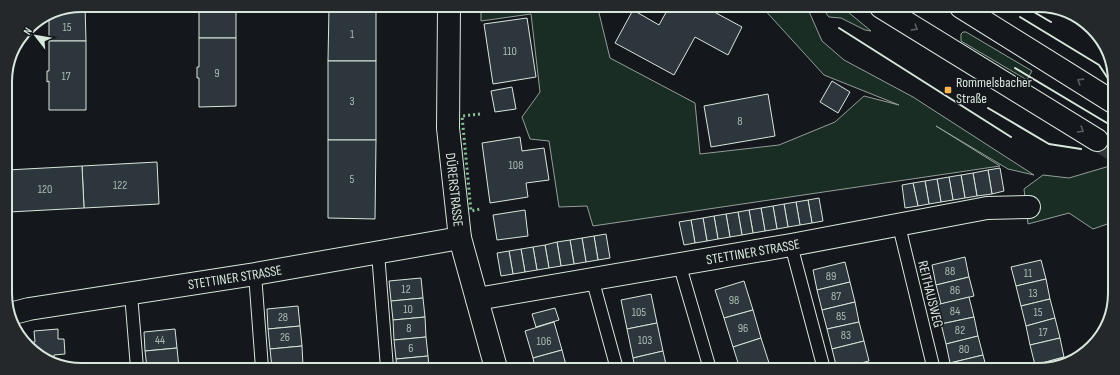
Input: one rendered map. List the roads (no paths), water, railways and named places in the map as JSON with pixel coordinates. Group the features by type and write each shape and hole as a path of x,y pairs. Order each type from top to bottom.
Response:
{"street":[{"name":"DÜRERSTRASSE","path":"449,12 448,128 460,238 495,363"},
{"path":"889,12 1097,140"},
{"path":"969,12 1108,99"},
{"name":"STETTINER STRASSE","path":"477,299 899,226 988,208 1029,207"},
{"name":"STETTINER STRASSE","path":"15,313 29,309 255,274 460,238"}],"lane":[{"name":"REITHAUSWEG","path":"899,226 932,363"},
{"path":"791,245 822,363"},
{"path":"378,253 387,363"},
{"path":"679,263 708,363"},
{"path":"255,274 262,363"},
{"path":"592,278 615,363"},
{"path":"132,294 137,363"}],"tunnel":[{"path":"1097,140 1108,147"}],"place":[{"name":"Rommelsbacher Straße","path":"948,90"}]}
